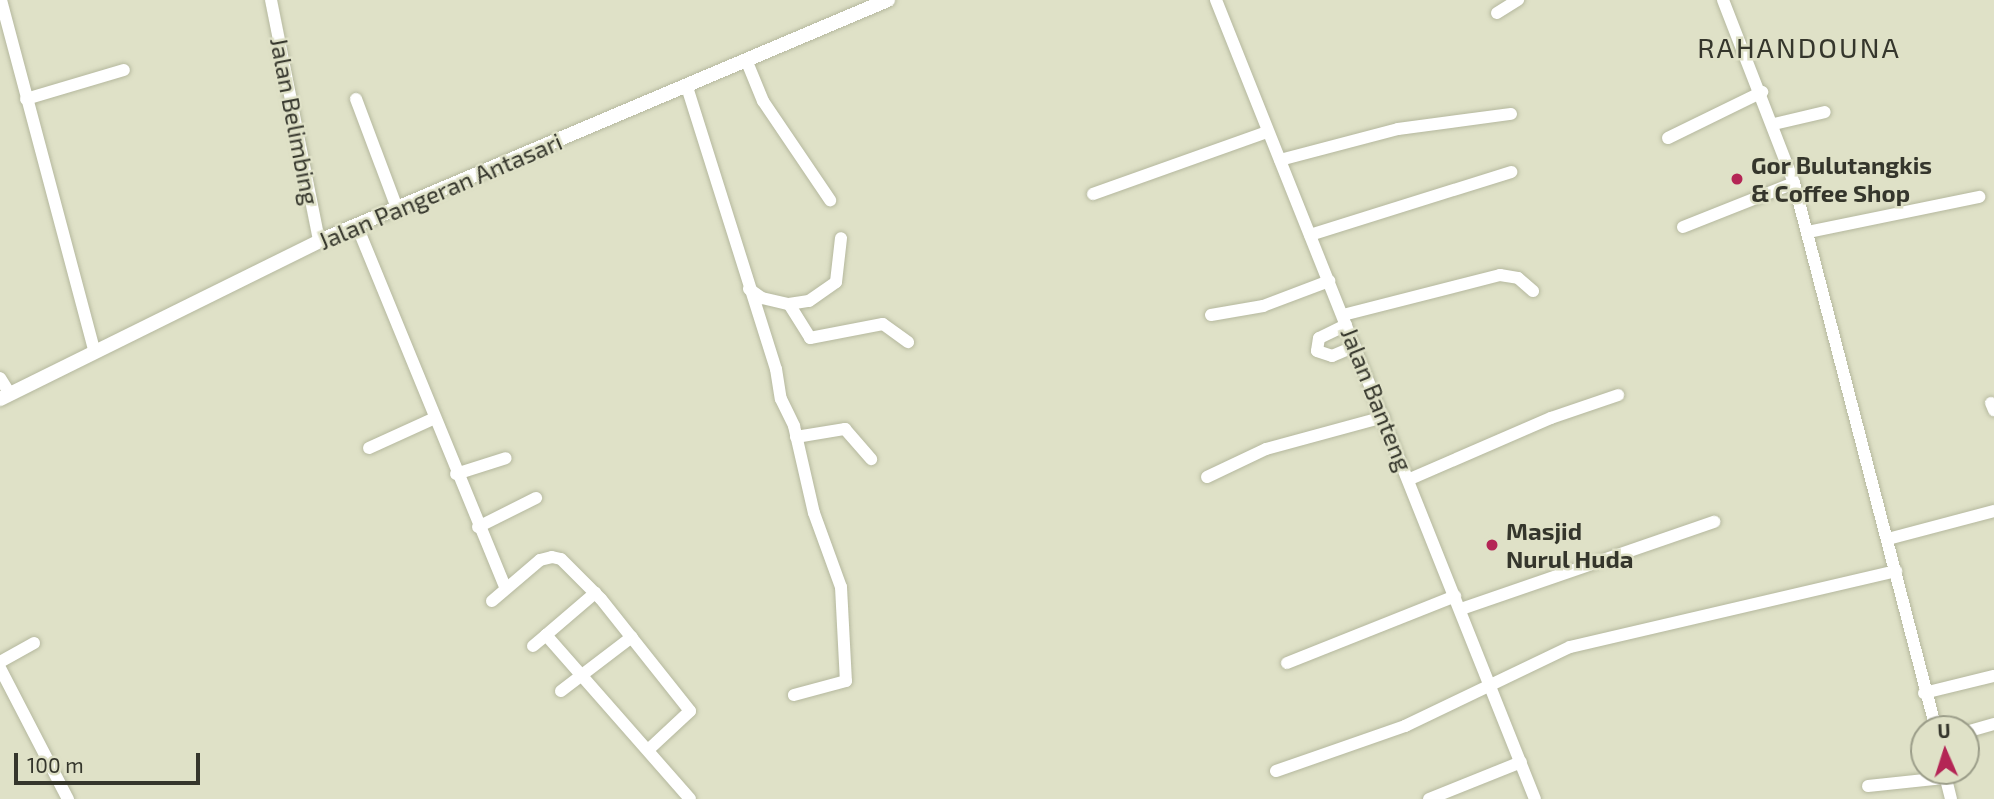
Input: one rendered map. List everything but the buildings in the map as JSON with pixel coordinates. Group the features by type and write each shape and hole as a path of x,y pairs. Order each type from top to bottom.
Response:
{"street":[{"name":"Jalan Belimbing","path":"271,0 319,241"},
{"name":"Jalan Pangeran Antasari","path":"5,397 94,350 319,241 888,0"},
{"path":"1497,13 1518,0"},
{"path":"1723,0 1762,92 1794,183 1931,715"},
{"name":"Jalan Banteng","path":"1219,1 1267,132 1410,479 1535,799"},
{"path":"2,5 94,350"},
{"path":"747,62 763,101 830,200"},
{"path":"26,99 124,70"},
{"path":"687,87 796,437 814,513 841,587 846,678 835,687 794,695"},
{"path":"1668,138 1762,92"},
{"path":"356,99 397,208"},
{"path":"1774,124 1825,112"},
{"path":"1280,160 1398,130 1511,114"},
{"path":"1093,194 1267,132"},
{"path":"1310,235 1511,172"},
{"path":"1683,226 1794,183"},
{"path":"1808,232 1979,197"},
{"path":"357,226 433,419 505,587"},
{"path":"749,289 762,298 789,304 809,300 835,282 841,263 841,238"},
{"path":"1355,346 1332,355 1317,351 1319,338 1345,320 1500,275 1518,278 1533,291"},
{"path":"1211,315 1263,306 1329,281"},
{"path":"789,304 810,338 883,324 908,342"},
{"path":"0,378 5,397"},
{"path":"1410,479 1551,418 1619,395"},
{"path":"1207,477 1266,449 1384,417"},
{"path":"369,448 433,419"},
{"path":"796,437 845,429 871,459"},
{"path":"456,474 506,458"},
{"path":"478,527 536,498"},
{"path":"1888,539 1994,511"},
{"path":"1287,663 1458,603 1714,522"},
{"path":"492,601 505,587 540,560 556,557 595,593 690,711 648,750"},
{"path":"1276,771 1405,726 1550,656 1615,634 1728,612 1896,571"},
{"path":"533,646 595,593"},
{"path":"546,635 690,799"},
{"path":"561,691 632,637"},
{"path":"0,662 34,643"},
{"path":"0,668 68,799"},
{"path":"1924,693 1994,676"},
{"path":"1429,799 1521,762"},
{"path":"1868,786 1910,780"}],"place":[{"name":"Gor Bulutangkis & Coffee Shop","path":"1737,179"},
{"name":"Masjid Nurul Huda","path":"1492,545"}],"district":[{"name":"RAHANDOUNA","path":"1799,47"}]}
